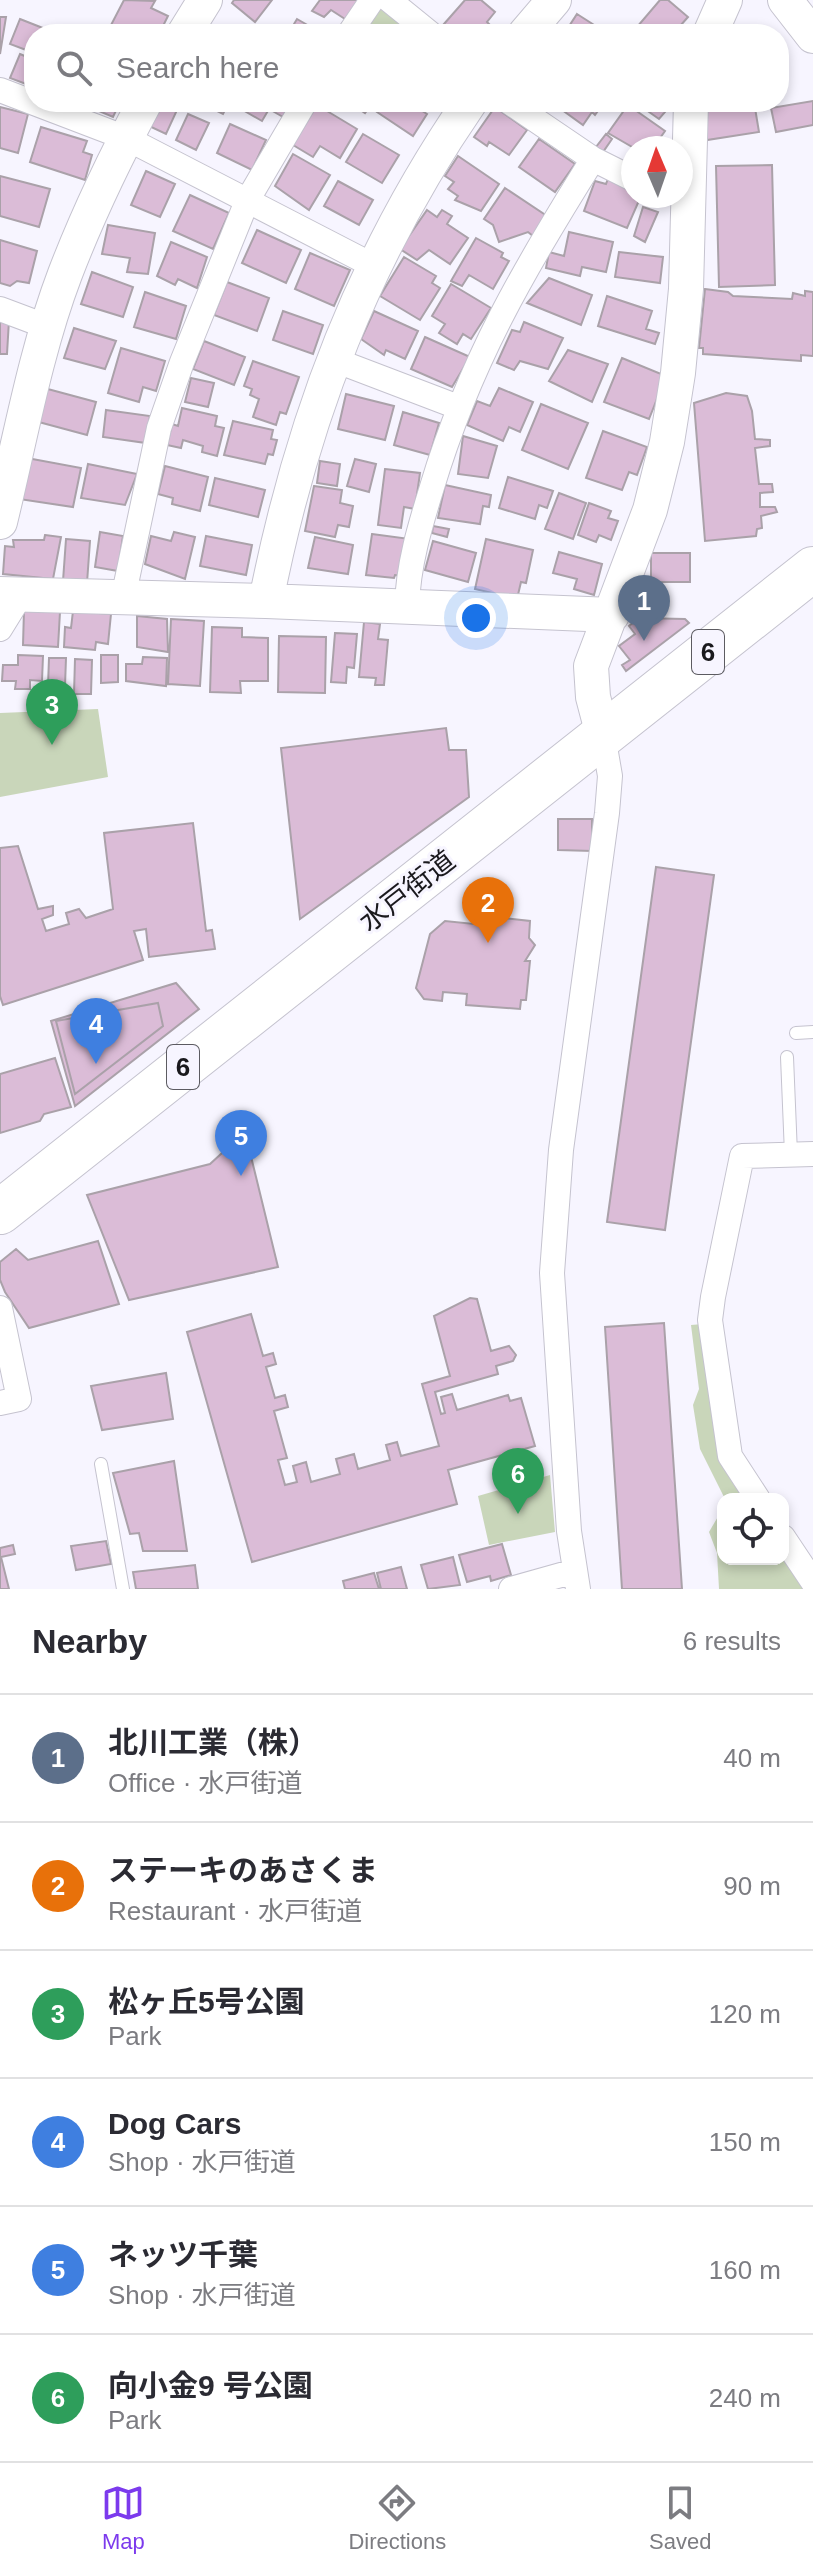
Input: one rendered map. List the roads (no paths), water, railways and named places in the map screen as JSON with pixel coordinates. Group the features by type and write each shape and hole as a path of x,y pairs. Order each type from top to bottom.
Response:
{"highway":[{"name":"水戸街道","path":"0,1212 813,569"}],"street":[{"path":"356,24 372,0"},
{"path":"389,0 419,24"},
{"path":"534,24 554,0"},
{"path":"714,24 725,0"},
{"path":"785,0 813,36"},
{"path":"189,24 201,1"},
{"path":"0,90 24,99"},
{"path":"58,112 126,138 372,265"},
{"path":"0,522 48,327 98,193 140,112"},
{"path":"123,598 159,428 247,201 299,112"},
{"path":"266,601 282,517 332,359 372,265 464,112"},
{"path":"524,112 593,159 621,173"},
{"path":"687,136 690,112"},
{"path":"407,606 412,555 458,407 516,282 593,159"},
{"path":"511,1589 576,1580 569,1531 552,1273 561,1150 610,776 593,697 591,666 650,510 667,442 686,289 679,208"},
{"path":"0,309 48,327"},
{"path":"332,359 458,407"},
{"path":"0,629 10,595 266,601 612,615"},
{"path":"754,1493 730,1456 710,1320 742,1156 802,1154"},
{"path":"0,1308 19,1399 0,1403"},
{"path":"789,1546 813,1582"}],"lane":[{"path":"796,1033 813,1032"},
{"path":"787,1057 802,1154"},
{"path":"101,1464 123,1589"}],"place":[{"name":"北川工業（株）","path":"644,641"},
{"name":"松ヶ丘5号公園","path":"52,745"},
{"name":"ステーキのあさくま","path":"488,943"},
{"name":"Dog Cars","path":"96,1064"},
{"name":"ネッツ千葉","path":"241,1176"},
{"name":"向小金9 号公園","path":"518,1514"}]}
